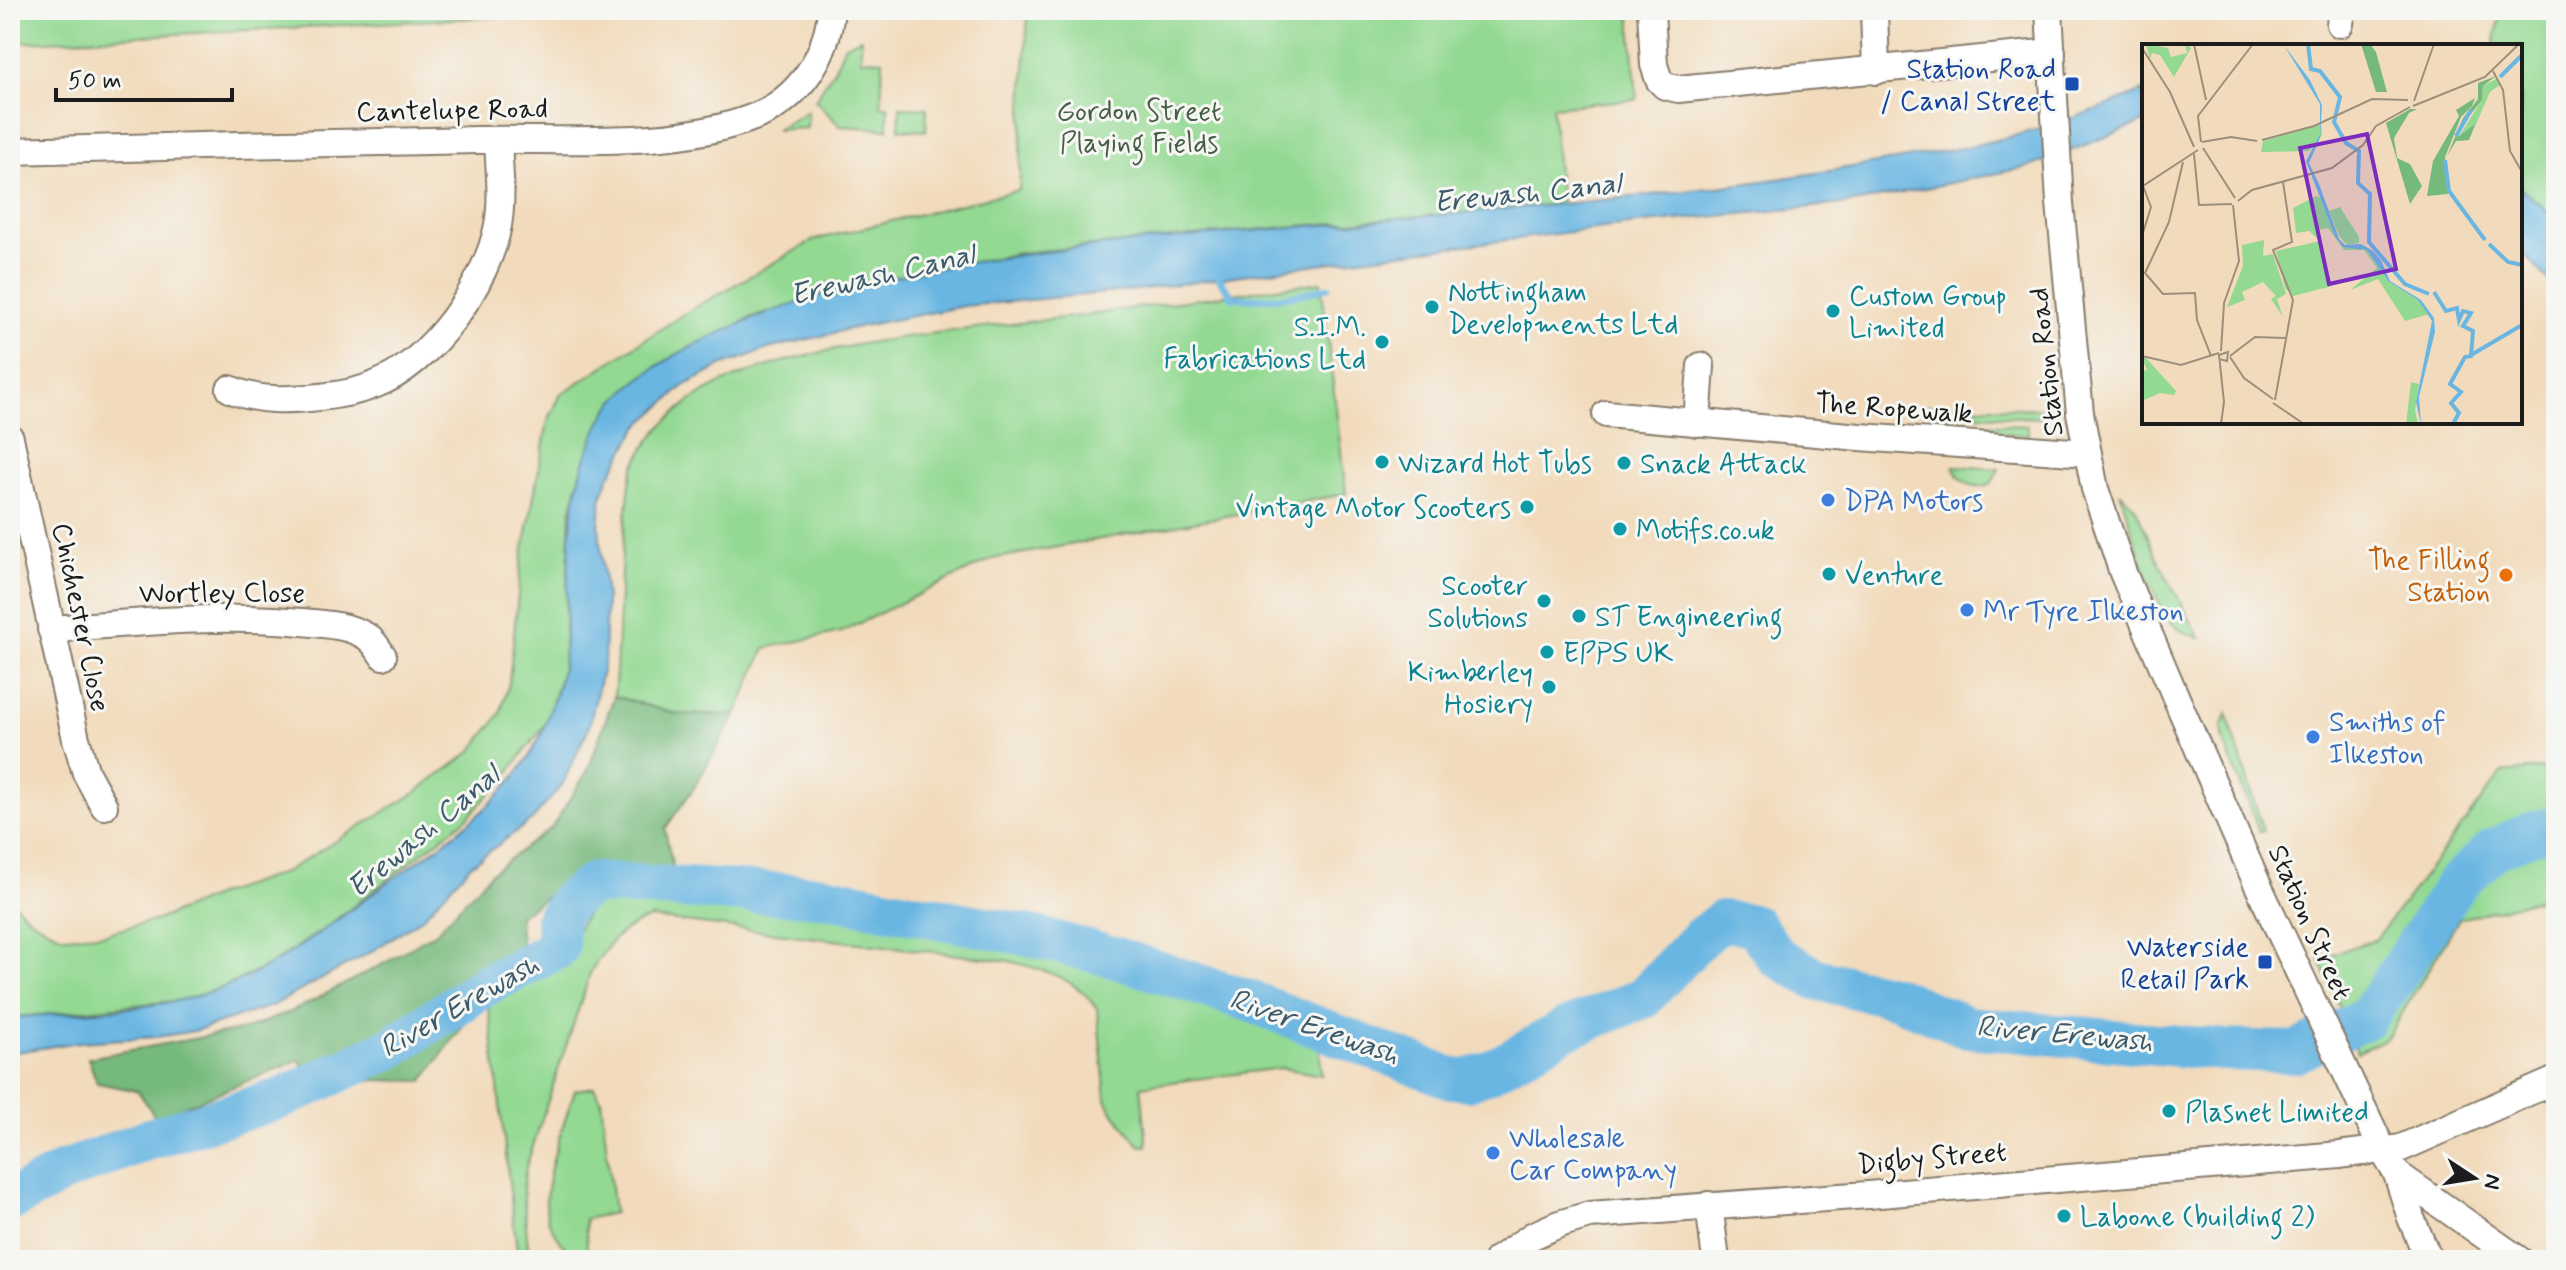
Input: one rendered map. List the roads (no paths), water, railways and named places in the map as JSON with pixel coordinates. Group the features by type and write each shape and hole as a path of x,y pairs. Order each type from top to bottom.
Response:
{"street":[{"name":"Cantelupe Road","path":"10,151 638,139 682,134 753,118 782,101 807,77 824,44 831,10"},
{"path":"1651,10 1654,65 1659,80 1665,86 1678,89 2052,52"},
{"path":"1874,10 1876,71"},
{"name":"Station Road","path":"2049,10 2060,188 2080,413 2087,453 2095,489 2123,573 2174,693"},
{"path":"230,389 266,399 348,393 385,380 424,351 457,313 485,265 493,244 501,207 498,140"},
{"path":"1697,423 1701,366"},
{"name":"The Ropewalk","path":"1606,414 2087,453"},
{"name":"Chichester Close","path":"10,438 82,761 104,806"},
{"name":"Wortley Close","path":"51,629 228,618 270,619 346,628 374,642 383,656"},
{"name":"Station Street","path":"2174,693 2342,1068 2397,1174 2429,1260"},
{"name":"Digby Street","path":"1497,1260 1532,1236 1589,1215 1868,1195 2401,1148 2556,1080"},
{"name":"Station Street","path":"2397,1174 2519,1260"},
{"path":"1709,1205 1716,1260"}],"water":[{"path":"2142,92 2142,123 2032,166 1854,203 1645,223 1360,258 1138,290 964,306 768,349 721,366 684,386 638,427 610,475 602,495 599,527 606,599 604,662 589,727 562,785 533,819 471,865 422,918 371,952 274,1005 195,1031 79,1042 10,1053 10,1018 175,1001 225,987 265,968 322,931 450,838 497,797 533,749 559,684 575,498 581,472 601,422 628,388 660,364 735,326 863,284 997,258 1197,236 1685,191 1941,152 2063,122"},
{"path":"2522,190 2556,223 2556,289 2522,251"}],"waterway":[{"path":"1217,269 1219,278 1232,297 1280,297 1328,287"},
{"name":"River Erewash","path":"10,1201 65,1171 149,1139 282,1098 389,1049 486,985 558,948 556,919 570,900 594,883 823,896 1036,937 1113,957 1250,1001 1451,1078 1467,1080 1491,1071 1564,1030 1643,998 1699,939 1722,921 1754,925 1776,956 1816,979 1894,997 1967,1027 2224,1050 2296,1052 2366,1018 2456,884 2494,849 2531,833 2556,827"}],"place":[{"name":"Station Road / Canal Street","path":"2072,84"},
{"name":"Nottingham Developments Ltd","path":"1432,307"},
{"name":"Custom Group Limited","path":"1833,311"},
{"name":"S.I.M. Fabrications Ltd","path":"1382,342"},
{"name":"Wizard Hot Tubs","path":"1382,462"},
{"name":"Snack Attack","path":"1624,463"},
{"name":"DPA Motors","path":"1828,500"},
{"name":"Vintage Motor Scooters","path":"1527,507"},
{"name":"Motifs.co.uk","path":"1620,529"},
{"name":"Venture","path":"1829,574"},
{"name":"The Filling Station","path":"2506,575"},
{"name":"Scooter Solutions","path":"1544,601"},
{"name":"Mr Tyre Ilkeston","path":"1967,610"},
{"name":"ST Engineering","path":"1579,616"},
{"name":"EPPS UK","path":"1547,652"},
{"name":"Kimberley Hosiery","path":"1549,687"},
{"name":"Smiths of Ilkeston","path":"2313,737"},
{"name":"Waterside Retail Park","path":"2265,962"},
{"name":"Plasnet Limited","path":"2169,1111"},
{"name":"Wholesale Car Company","path":"1493,1153"},
{"name":"Labone (building 2)","path":"2064,1216"}],"park label":[{"name":"Gordon Street Playing Fields","path":"1139,126"}],"water label":[{"name":"Erewash Canal","path":"1527,192"},
{"name":"Erewash Canal","path":"882,274"},
{"name":"Erewash Canal","path":"423,831"}]}
